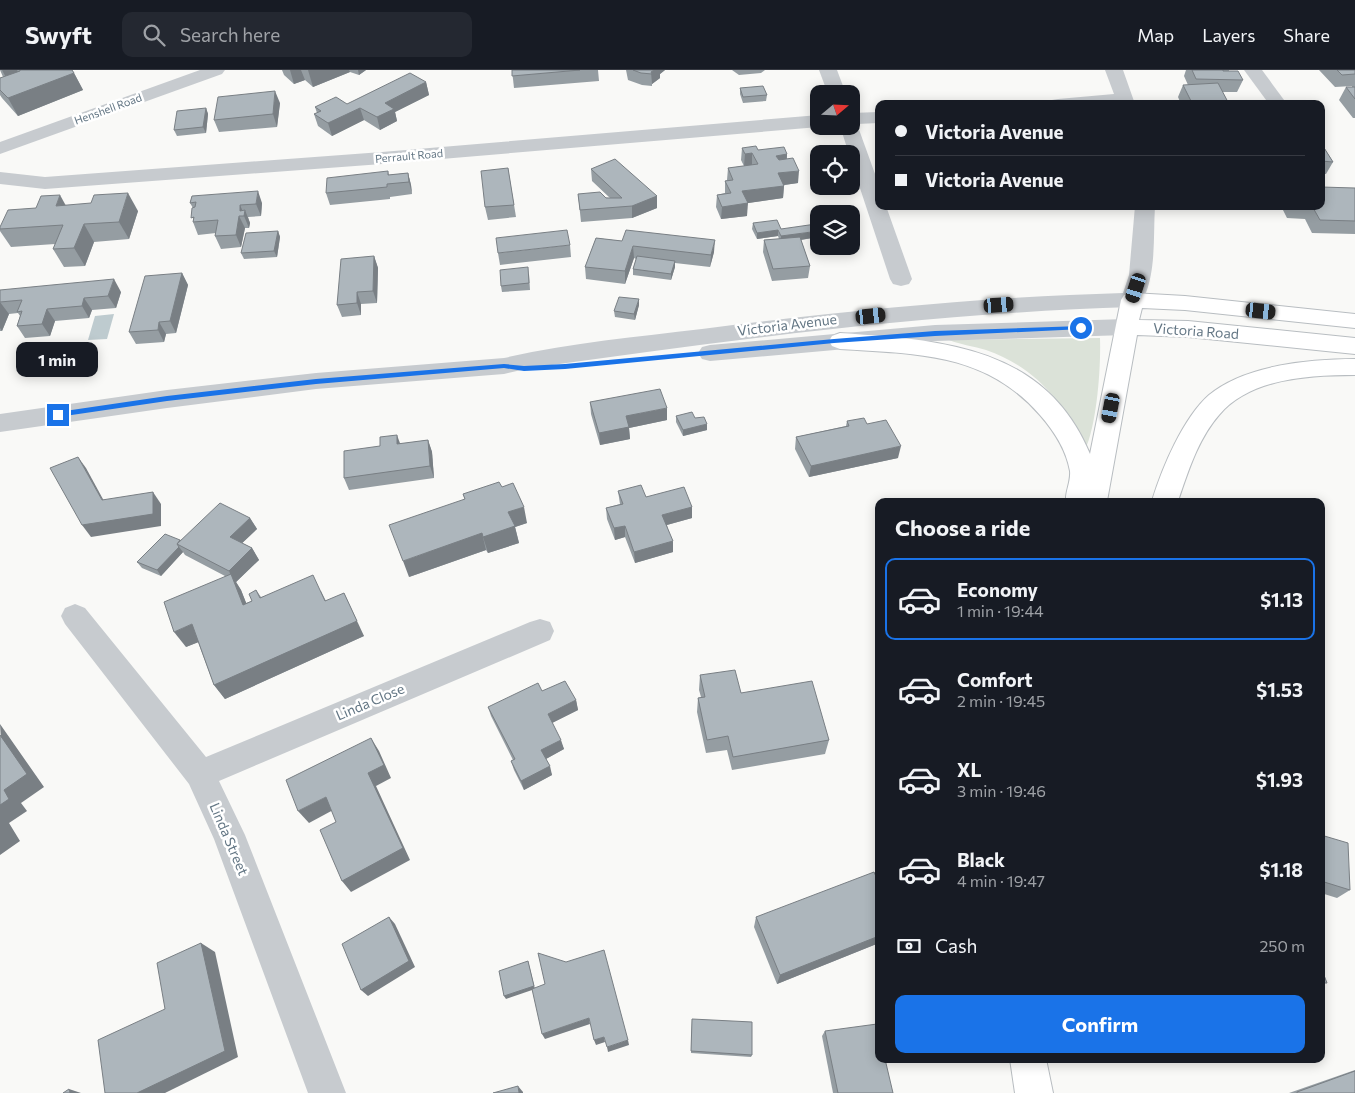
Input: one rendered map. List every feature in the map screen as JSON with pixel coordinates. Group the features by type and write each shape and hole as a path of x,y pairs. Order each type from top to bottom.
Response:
{"main road":[{"name":"Victoria Road","path":"1132,300 1185,303 1355,321"},
{"path":"1095,498 1132,300"},
{"name":"Victoria Road","path":"1126,327 1197,330 1355,346"},
{"path":"840,341 952,353 987,363 1014,379 1050,411 1078,452 1083,472 1079,498"},
{"path":"1166,498 1176,471 1199,425 1218,401 1264,379 1298,370 1355,367"},
{"path":"1029,1063 1034,1093"}],"street":[{"name":"Henshell Road","path":"0,148 216,70"},
{"path":"828,70 834,85"},
{"path":"1114,70 1125,100"},
{"path":"1253,70 1275,100"},
{"path":"860,117 875,116"},
{"name":"Perrault Road","path":"0,178 45,183 382,158 810,122"},
{"path":"852,135 875,202"},
{"path":"878,210 901,279"},
{"path":"1132,300 1140,274 1145,210"},
{"name":"Victoria Avenue","path":"0,423 167,399 316,381 504,366 530,360 810,322 924,310 1055,301 1132,300"},
{"name":"Victoria Avenue","path":"504,366 524,369 565,367 945,333 1126,327"},
{"name":"Linda Street","path":"75,616 200,774 229,835 327,1093"},
{"name":"Linda Close","path":"200,774 540,631"}],"shaded area":[{"path":"114,314 107,339 88,340 95,316"},
{"path":"1100,338 1099,379 1093,426 1085,450 1077,433 1057,402 1034,377 1004,357 949,340"}],"building":[{"path":"20,70 72,70 74,73 8,98 0,90 0,78"},
{"path":"512,70 580,70 512,76"},
{"path":"633,70 654,70 651,72 652,74"},
{"path":"1192,70 1238,71 1243,80 1196,79"},
{"path":"1337,70 1355,70 1355,74 1342,75"},
{"path":"410,73 426,82 385,103 394,109 377,117 360,108 328,123 314,114 321,111 315,107 336,97 347,104"},
{"path":"1218,83 1227,100 1190,100 1183,85"},
{"path":"763,86 767,95 743,97 740,88"},
{"path":"1346,87 1355,87 1355,99"},
{"path":"275,91 273,114 214,120 218,97"},
{"path":"206,108 203,127 174,130 177,111"},
{"path":"756,146 758,150 784,147 787,154 776,156 779,160 793,158 799,171 778,173 784,186 742,191 748,203 722,207 717,195 731,193 725,181 733,180 728,168 758,164 752,153 745,154 742,148"},
{"path":"1325,149 1333,162 1325,161"},
{"path":"615,159 657,196 632,206 580,210 578,194 600,192 606,198 622,198 591,169"},
{"path":"508,168 514,205 485,207 481,171"},
{"path":"388,171 388,175 408,173 409,182 387,184 387,187 326,193 327,178"},
{"path":"1325,187 1355,188 1355,221 1320,220 1314,210 1325,210"},
{"path":"258,191 256,204 240,205 240,211 245,210 244,216 239,216 236,235 215,236 218,220 193,222 194,217 191,218 192,208 195,207 196,202 190,203 192,196"},
{"path":"128,193 119,222 84,224 74,248 53,249 63,225 0,229 8,210 36,208 41,196 60,195 56,206 91,203 94,195"},
{"path":"777,220 781,229 810,225 810,232 781,236 778,230 757,233 753,223"},
{"path":"567,230 570,245 498,253 496,238"},
{"path":"626,230 715,240 711,255 633,246 625,271 585,267 596,238 622,241"},
{"path":"278,231 274,251 241,253 246,233"},
{"path":"800,237 810,266 773,269 764,240"},
{"path":"374,256 373,291 357,292 357,303 337,305 341,259"},
{"path":"637,256 675,261 671,274 633,269"},
{"path":"528,267 529,283 501,286 500,270"},
{"path":"182,273 170,321 159,322 158,330 129,332 145,276"},
{"path":"114,279 108,296 84,298 82,306 47,309 42,324 17,326 22,311 17,312 22,300 0,302 0,290"},
{"path":"619,297 639,299 634,314 614,311"},
{"path":"660,389 667,408 626,416 629,427 599,433 590,402"},
{"path":"692,412 695,418 704,417 707,424 683,430 676,416"},
{"path":"864,418 867,424 886,420 901,446 811,466 796,437 849,426 847,421"},
{"path":"397,435 397,444 428,440 430,466 344,478 344,451 380,446 380,437"},
{"path":"78,457 102,500 153,492 153,514 82,525 50,468"},
{"path":"499,482 502,487 513,483 524,507 508,512 515,526 483,537 482,533 403,561 389,525 465,499 463,494"},
{"path":"641,485 646,497 684,487 692,507 662,515 673,541 634,552 625,526 614,528 606,508 623,504 618,491"},
{"path":"220,503 250,518 230,537 252,548 229,571 177,544"},
{"path":"165,534 180,540 177,544 179,547 157,570 137,562"},
{"path":"231,574 243,605 252,601 249,594 256,590 260,598 313,575 325,601 344,593 357,621 214,685 192,624 174,632 164,602"},
{"path":"735,670 741,693 812,681 829,740 733,757 728,736 707,740 698,698 705,697 700,675"},
{"path":"565,681 576,700 548,714 561,740 541,750 550,766 521,781 511,761 515,759 488,707 538,683 542,691"},
{"path":"0,735 27,774 4,790 9,799 0,805"},
{"path":"371,738 384,765 368,773 403,848 342,881 320,830 336,822 326,797 298,811 286,780"},
{"path":"1325,836 1348,843 1350,890 1325,882"},
{"path":"874,872 875,874 875,938 780,975 756,917"},
{"path":"389,917 409,961 361,990 342,944"},
{"path":"201,943 225,1051 137,1093 105,1093 98,1040 165,1009 157,963"},
{"path":"604,950 628,1040 607,1047 604,1037 594,1040 589,1018 542,1034 532,989 545,984 538,953 566,962"},
{"path":"528,961 534,986 504,996 499,971"},
{"path":"692,1019 752,1022 752,1055 691,1051"},
{"path":"875,1024 875,1063 886,1063 893,1093 838,1093 825,1031"},
{"path":"1355,1071 1355,1093 1297,1093 1297,1092"},
{"path":"518,1086 519,1093 493,1093"}],"route":[{"path":"58,415 167,399 316,381 504,366 524,369 565,367 834,341 935,334 1081,328"}]}
